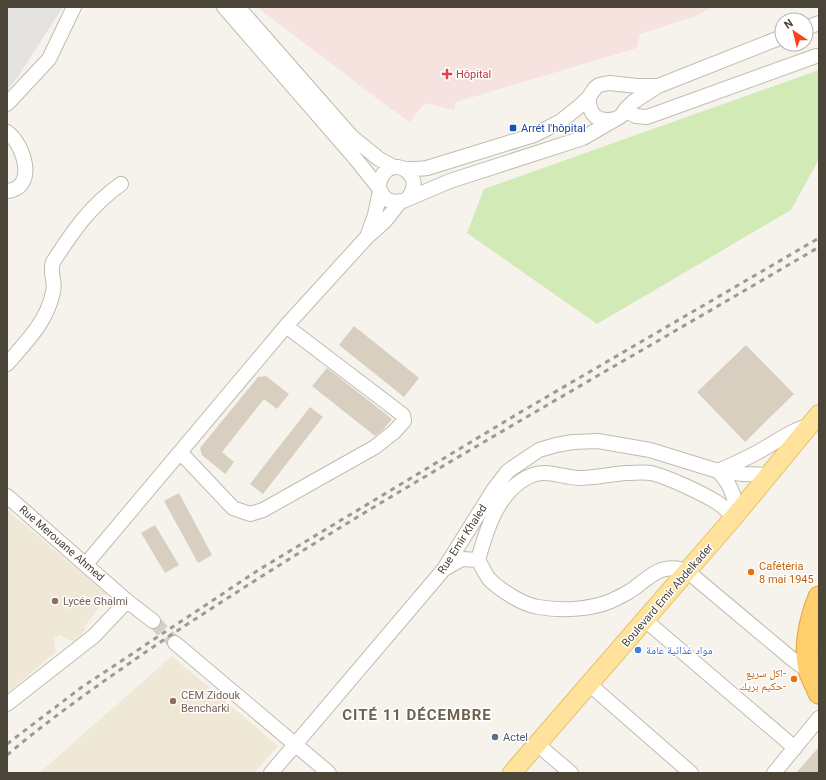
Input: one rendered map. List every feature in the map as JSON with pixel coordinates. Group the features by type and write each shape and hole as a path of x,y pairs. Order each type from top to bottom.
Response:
{"highway":[{"path":"819,597 813,613 809,632 808,649 810,672 819,693"}],"main road":[{"name":"Boulevard Emir Abdelkader","path":"512,773 645,620 815,420"}],"street":[{"path":"7,104 49,59 74,7"},
{"path":"224,7 342,143 383,196 394,202 404,200 471,174 572,142 594,132 622,113 641,96 658,86 774,40"},
{"path":"86,564 286,326 414,188 412,177 365,148 348,133 238,7"},
{"path":"622,113 647,117 816,56"},
{"path":"615,84 624,92 627,103 622,113 608,121 601,120 591,111 589,104 591,92 599,85 609,83 637,86 658,86"},
{"path":"367,238 374,214 379,181 387,170 399,168 427,168 534,135 561,121 589,97"},
{"path":"7,132 20,147 23,154 26,173 21,184 16,188 7,191"},
{"path":"7,364 35,331 44,317 54,287 51,271 53,262 89,211 121,184"},
{"path":"180,452 233,508 250,514 263,510 375,447 404,422 403,414 286,326"},
{"path":"735,515 734,495 730,486 718,471 751,456 788,433 815,420"},
{"name":"Rue Emir Khaled","path":"271,773 444,569 494,489 508,471 539,450 573,442 598,441 650,450 718,471 768,475"},
{"path":"735,515 718,503 670,480 651,473 628,473 579,478 565,477 552,473 539,473 526,478 516,486 501,503 486,533 478,560 490,580 507,593 524,602 538,607 564,609 587,607 609,601 630,591 664,568 678,568 687,571 792,659 810,672"},
{"name":"Rue Merouane Ahmed","path":"7,496 127,601 153,621"},
{"path":"444,569 462,559 478,560"},
{"path":"7,704 94,636 127,601"},
{"path":"645,620 795,748"},
{"path":"175,643 329,773"},
{"path":"588,684 691,773"},
{"path":"774,773 819,718"},
{"path":"537,744 571,773"}],"shaded area":[{"path":"7,7 63,7 7,91"},
{"name":"Hôpital","path":"257,7 712,7 696,16 640,34 637,48 456,102 454,110 425,103 410,122 380,101"},
{"name":"Lycée Ghalmi","path":"7,510 106,593 98,609 84,627 85,631 74,642 60,635 54,639 56,652 7,693"},
{"name":"CEM Zidouk Bencharki","path":"172,656 278,746 254,773 39,773"}],"green space":[{"path":"819,70 819,159 791,210 597,324 467,233 484,189"}],"building":[{"path":"354,326 419,378 404,397 339,345"},
{"path":"746,345 794,394 745,442 697,392"},
{"path":"327,368 392,419 383,430 375,436 312,386"},
{"path":"266,376 289,394 277,409 264,399 222,452 234,462 225,474 202,455 200,448 258,377"},
{"path":"310,407 323,417 263,494 250,484"},
{"path":"179,493 212,555 198,563 164,501"},
{"path":"155,525 179,565 165,573 141,533"},
{"path":"819,747 819,773 796,773"}],"tunnel":[{"path":"153,621 175,643"}],"railway":[{"path":"7,744 82,687 260,569 519,413 819,238"},
{"path":"7,755 95,687 150,649 289,559 429,474 819,247"}],"place":[{"name":"Hôpital","path":"447,74"},
{"name":"Arrét l'hôpital","path":"513,128"},
{"name":"Cafétéria 8 mai 1945","path":"751,572"},
{"name":"Lycée Ghalmi","path":"55,601"},
{"name":"مواد غذائية عامة","path":"638,650"},
{"name":"اكل سريع- حكيم بريك-","path":"794,679"},
{"name":"CEM Zidouk Bencharki","path":"173,701"},
{"name":"Actel","path":"495,737"}],"district":[{"name":"CITÉ 11 DÉCEMBRE","path":"417,715"}]}
